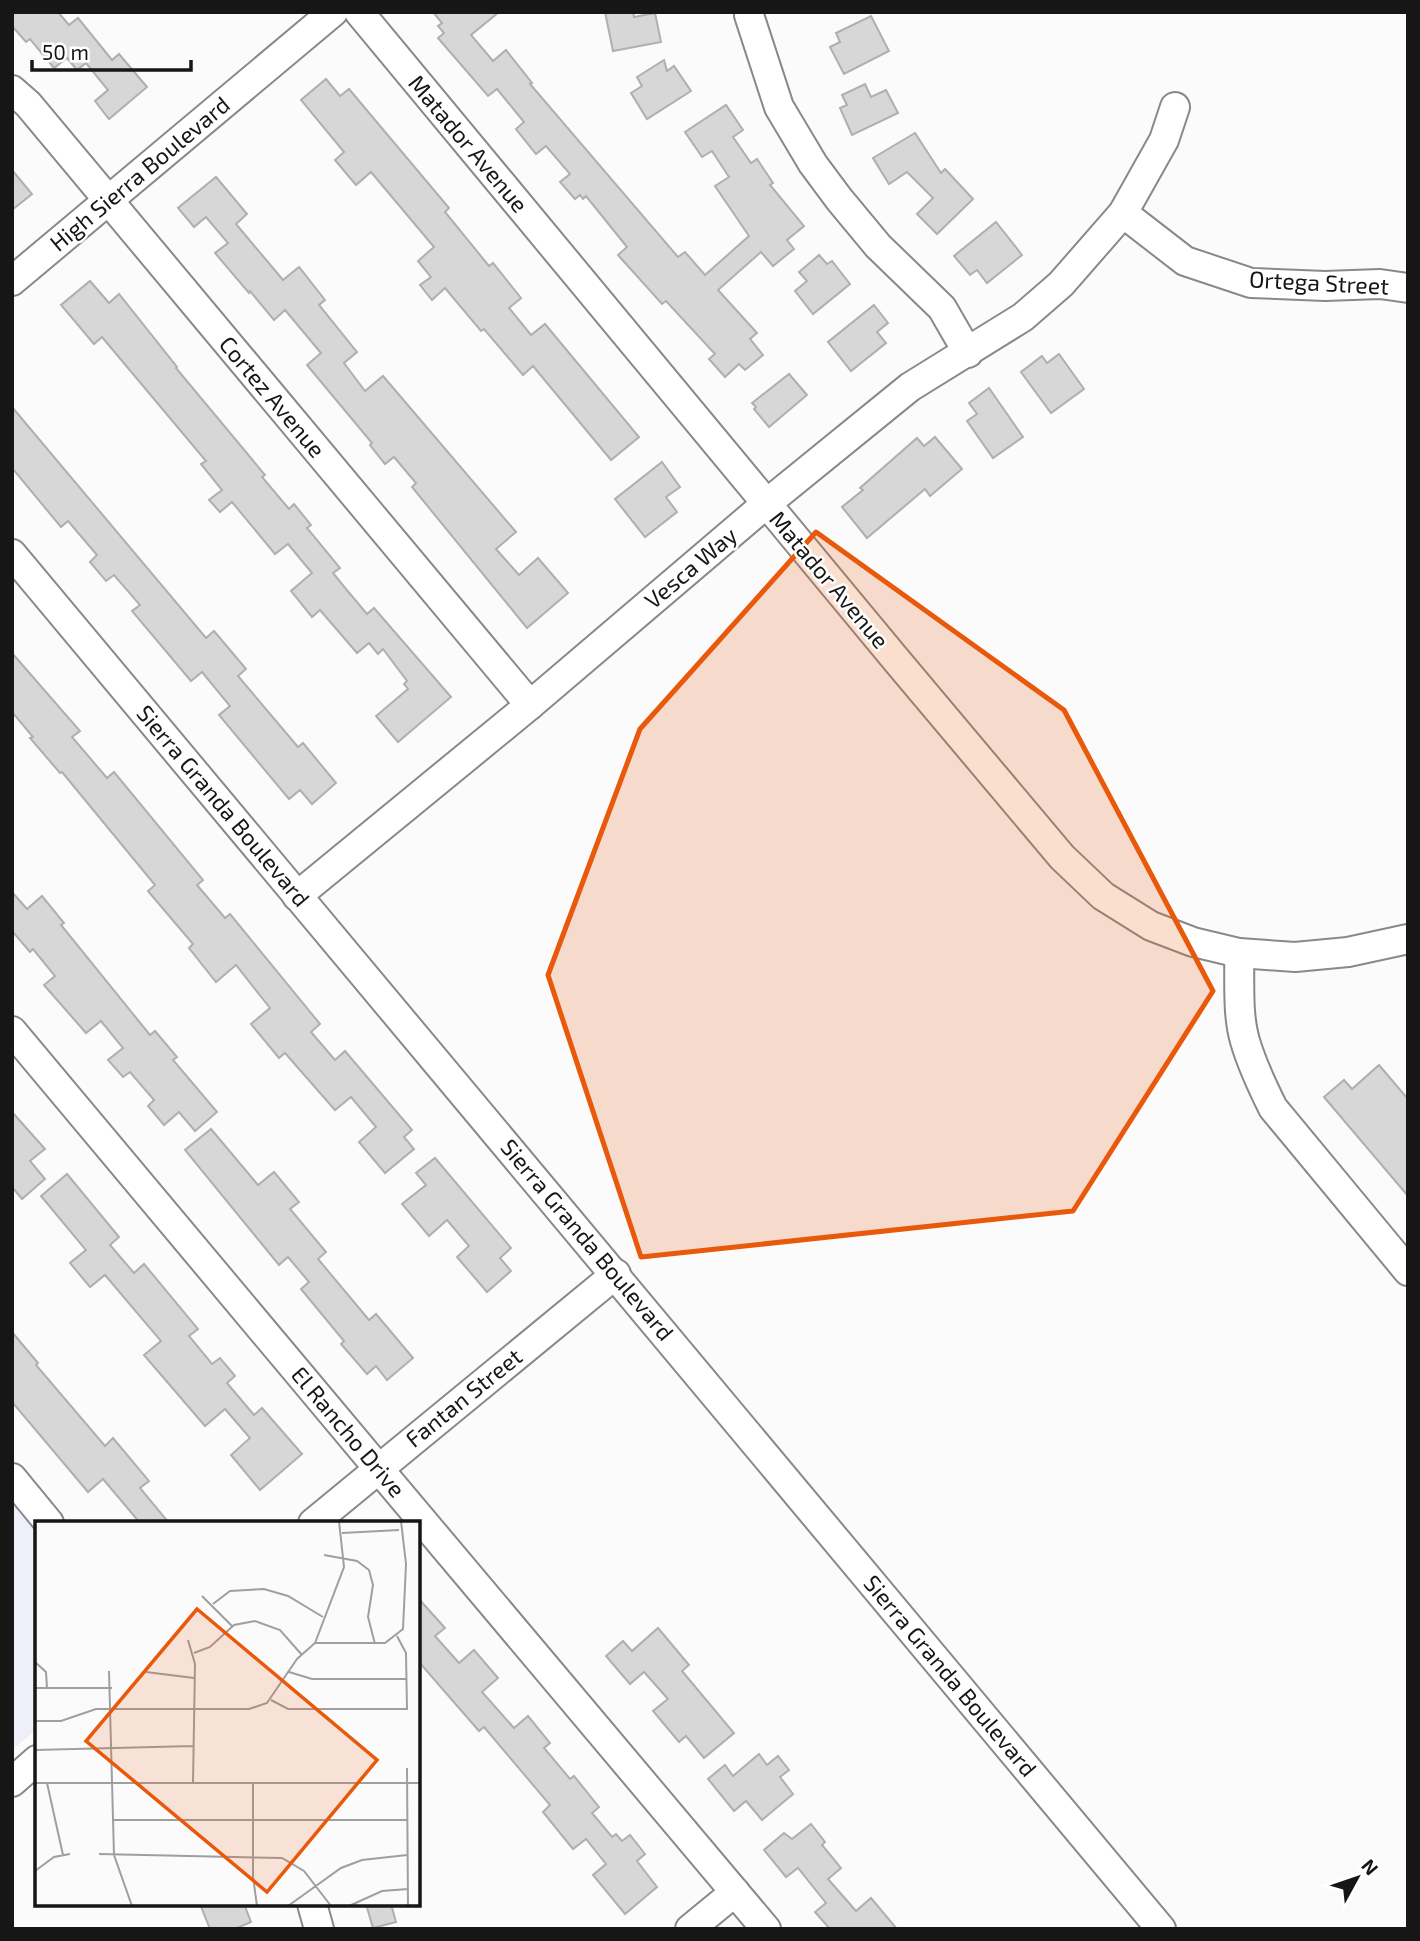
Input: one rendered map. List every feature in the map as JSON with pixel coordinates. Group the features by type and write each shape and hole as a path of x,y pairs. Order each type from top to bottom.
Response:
{"street":[{"name":"High Sierra Boulevard","path":"12,281 334,12"},
{"name":"Matador Avenue","path":"359,12 766,504 1054,846 1102,896 1151,926 1193,942 1239,953 1295,957 1348,953 1408,939"},
{"path":"749,15 779,107 813,164 878,246 942,308 968,353"},
{"name":"Cortez Avenue","path":"12,90 28,104 530,705"},
{"name":"Vesca Way","path":"297,896 910,387 1023,317 1052,292 1123,213 1164,140 1175,107"},
{"name":"Ortega Street","path":"1123,213 1185,261 1251,283 1325,286 1380,284 1408,288"},
{"name":"Sierra Granda Boulevard","path":"12,554 1161,1929"},
{"path":"1239,953 1244,1039 1257,1076 1273,1108 1408,1271"},
{"name":"El Rancho Drive","path":"12,1031 766,1929"},
{"name":"Fantan Street","path":"315,1521 616,1274"},
{"path":"12,1478 47,1521"},
{"path":"12,1782 35,1762"},
{"path":"690,1929 735,1892"},
{"path":"313,1906 319,1929"}],"highlighted area":[{"path":"816,532 1064,710 1213,991 1073,1211 641,1257 548,975 640,729"}],"shaded area":[{"path":"12,1501 35,1529 35,1731 12,1750"}],"building":[{"path":"12,12 58,12 69,25 78,18 112,60 119,54 147,87 109,119 95,101 108,90 86,63 77,70 67,58 54,68 30,39 26,42 12,26"},
{"path":"433,12 499,12 471,35 493,61 506,50 532,83 530,84 678,257 685,252 705,275 749,236 715,186 729,177 712,151 702,157 685,132 726,105 743,130 733,137 751,163 757,159 773,183 770,185 804,226 787,240 794,249 773,266 761,252 718,290 757,333 750,339 763,355 745,370 739,364 725,377 709,359 715,354 666,301 662,304 618,255 627,247 586,196 583,199 580,195 575,199 560,182 570,174 546,146 536,154 516,129 524,122 497,89 488,96 438,38 444,33 438,26 442,23"},
{"path":"605,12 633,12 634,17 655,13 661,42 613,51"},
{"path":"871,16 889,51 844,74 830,47 840,42 836,33"},
{"path":"664,60 667,71 674,66 691,91 647,119 631,93 642,86 637,77"},
{"path":"326,79 340,96 349,89 449,208 445,212 489,266 493,263 521,298 509,308 531,335 545,324 639,437 611,460 533,366 523,375 445,288 432,300 420,285 431,277 418,261 434,247 371,172 356,185 335,160 344,152 301,100"},
{"path":"865,84 871,97 886,90 898,113 852,135 840,108 847,105 842,95"},
{"path":"915,133 941,173 945,169 973,199 937,234 917,214 933,198 907,172 889,184 873,158"},
{"path":"12,170 32,194 12,210"},
{"path":"216,177 247,214 236,224 283,280 299,267 325,300 319,305 357,352 344,363 365,391 383,376 516,532 496,549 519,575 538,558 568,593 527,628 412,487 416,483 394,457 385,464 370,445 372,443 307,365 321,353 285,310 274,320 215,253 228,243 206,217 194,227 178,208"},
{"path":"996,222 1022,255 987,283 977,270 970,275 954,256"},
{"path":"819,255 827,264 832,261 850,284 813,314 795,291 807,281 799,272"},
{"path":"90,281 109,303 119,294 265,475 262,477 289,509 294,504 311,525 307,528 340,568 333,573 346,589 367,614 374,608 451,697 398,742 376,716 408,689 404,684 407,681 383,649 378,654 369,643 357,653 320,610 312,617 291,591 312,573 288,544 275,554 232,502 220,512 209,500 222,490 201,464 206,461 102,337 94,344 61,305"},
{"path":"874,305 888,323 877,332 886,343 851,371 828,342"},
{"path":"1059,354 1084,389 1051,413 1021,372 1042,356 1047,363"},
{"path":"789,374 807,395 769,427 752,403"},
{"path":"989,388 1023,437 993,458 967,421 977,414 969,403"},
{"path":"12,407 206,638 214,631 246,669 238,676 298,747 303,743 336,783 312,804 300,790 289,799 219,715 230,706 202,672 191,681 132,611 140,605 114,575 106,581 90,562 97,555 68,521 61,527 12,468"},
{"path":"935,437 962,469 930,496 925,489 867,538 842,507 917,438 924,446"},
{"path":"662,462 680,487 666,497 677,512 645,537 615,499"},
{"path":"12,653 80,731 72,737 107,778 114,772 203,880 197,885 225,918 230,914 320,1024 311,1032 335,1060 345,1051 412,1130 404,1137 414,1149 385,1173 359,1142 376,1127 351,1097 335,1110 285,1053 279,1058 251,1024 270,1008 236,965 216,982 189,948 193,944 148,891 155,885 62,772 60,773 30,738 33,737 12,712"},
{"path":"12,892 27,909 42,896 64,923 61,925 150,1035 155,1031 177,1057 173,1060 217,1112 195,1131 179,1112 164,1125 148,1106 154,1100 130,1072 123,1077 108,1060 123,1048 101,1021 86,1033 44,985 55,976 33,949 30,952 12,931"},
{"path":"1379,1065 1408,1099 1408,1196 1324,1097 1344,1080 1352,1089"},
{"path":"12,1112 45,1149 30,1161 45,1179 22,1199 12,1187"},
{"path":"211,1129 258,1185 274,1172 299,1202 290,1209 326,1252 318,1259 369,1320 376,1314 413,1358 387,1380 376,1366 367,1374 341,1344 344,1341 301,1289 309,1282 288,1257 279,1265 185,1150"},
{"path":"435,1158 511,1248 500,1258 511,1271 487,1292 457,1257 469,1246 447,1220 429,1236 402,1204 426,1185 416,1173"},
{"path":"67,1174 119,1237 110,1245 134,1273 144,1264 198,1329 189,1336 212,1364 220,1358 235,1376 227,1383 254,1415 262,1408 302,1454 260,1490 231,1455 250,1438 225,1409 205,1426 144,1355 161,1341 105,1275 90,1287 70,1263 86,1250 41,1196"},
{"path":"12,1332 38,1363 36,1365 105,1446 113,1438 149,1481 140,1488 167,1521 138,1521 103,1479 88,1492 12,1402"},
{"path":"420,1600 445,1628 435,1636 459,1663 474,1650 498,1678 482,1692 514,1728 528,1716 550,1743 544,1748 570,1779 574,1776 599,1807 592,1813 612,1837 616,1834 622,1841 630,1835 645,1854 637,1861 657,1887 625,1914 593,1875 606,1864 586,1839 573,1849 543,1812 550,1805 484,1727 479,1731 420,1663"},
{"path":"658,1628 689,1665 682,1671 734,1733 704,1758 686,1736 679,1742 653,1711 668,1699 644,1672 630,1684 606,1656 623,1641 632,1651"},
{"path":"759,1754 767,1765 778,1756 789,1770 780,1777 793,1794 762,1820 746,1801 734,1811 708,1779 725,1765 733,1776"},
{"path":"811,1824 825,1842 822,1845 841,1868 828,1879 856,1911 871,1898 897,1929 830,1929 815,1912 826,1903 798,1868 786,1877 764,1850 784,1833 792,1839"},
{"path":"201,1906 245,1906 251,1922 235,1929 210,1929"},
{"path":"367,1906 392,1906 396,1922 373,1928"}]}
